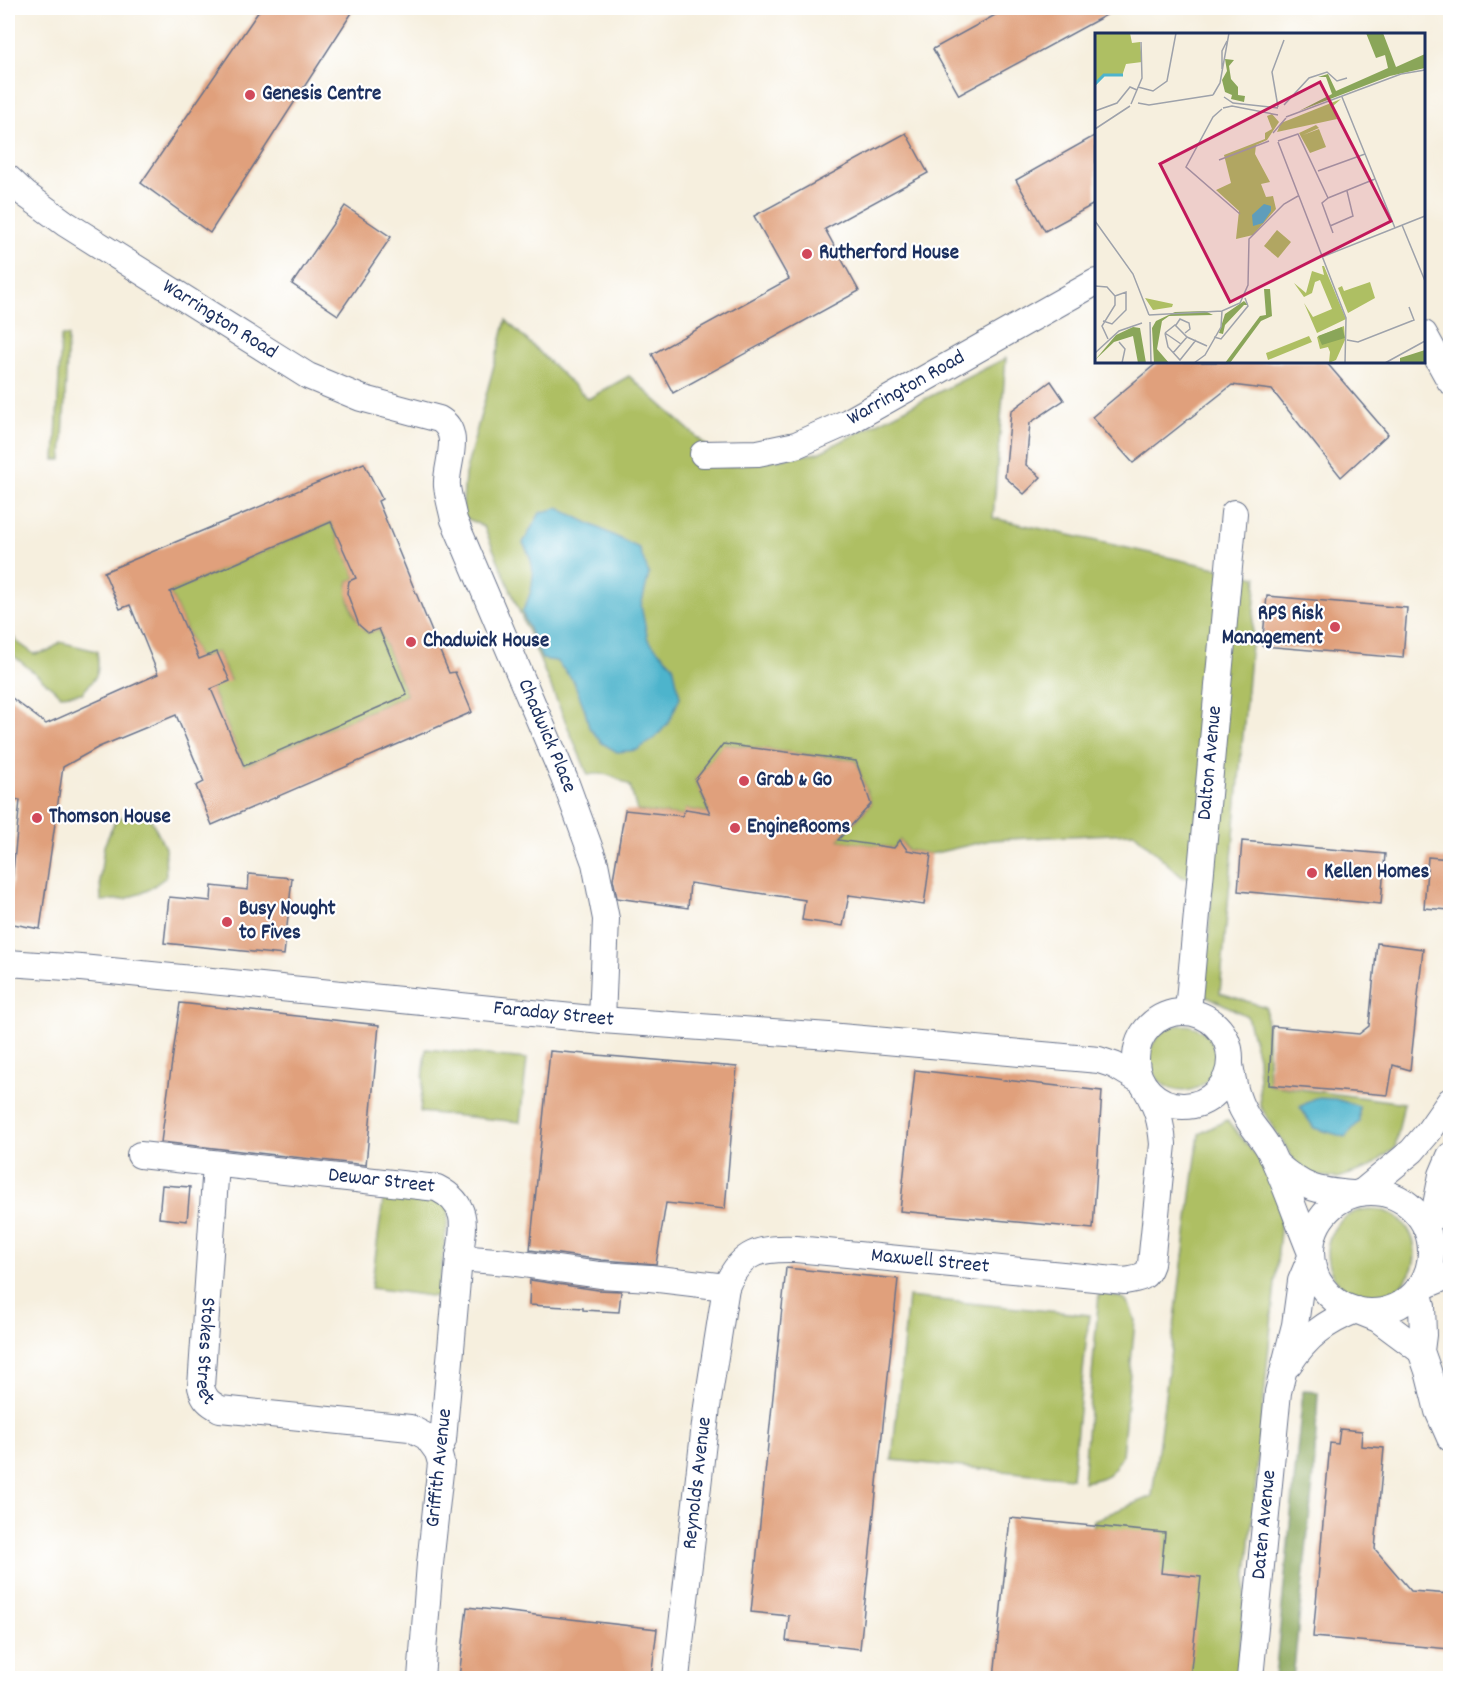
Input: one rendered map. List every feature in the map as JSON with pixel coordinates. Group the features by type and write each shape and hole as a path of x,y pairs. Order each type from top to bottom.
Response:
{"street":[{"name":"Warrington Road","path":"8,178 25,194 66,224 308,376 361,398 440,419 449,426"},
{"name":"Warrington Road","path":"703,454 758,453 795,445 848,422 1095,283"},
{"path":"1425,336 1450,381"},
{"name":"Chadwick Place","path":"449,426 452,432 452,442 447,485 454,520 564,778 595,863 606,919 602,1020"},
{"name":"Dalton Avenue","path":"1188,1011 1234,513"},
{"name":"Faraday Street","path":"8,963 81,968 602,1020 829,1036 1099,1060 1114,1065 1143,1084"},
{"path":"1196,1104 1210,1098 1220,1089 1227,1078 1231,1052 1221,1029 1206,1017 1188,1011 1174,1012 1150,1025 1141,1037 1136,1059 1137,1070 1143,1084 1156,1097 1167,1103 1181,1106 1215,1105 1246,1116"},
{"path":"1099,1060 1129,1046 1141,1037"},
{"path":"1230,1065 1233,1083 1246,1116 1258,1131 1276,1164 1311,1255 1316,1277 1326,1292 1340,1304 1377,1319 1421,1351"},
{"name":"Maxwell Street","path":"726,1287 731,1275 748,1256 772,1248 1125,1281 1143,1278 1149,1272 1151,1264 1163,1144 1156,1106 1143,1084"},
{"path":"1311,1255 1311,1244 1316,1228 1324,1214 1337,1202 1356,1194 1412,1151 1450,1101"},
{"name":"Maxwell Street","path":"1163,1144 1180,1117 1196,1104"},
{"name":"Dewar Street","path":"140,1155 428,1185 445,1192 462,1213 463,1231 459,1258"},
{"path":"1450,1156 1442,1175 1435,1210 1435,1232 1430,1243 1431,1257 1426,1275 1419,1288 1423,1335 1421,1351 1438,1411 1450,1438"},
{"name":"Stokes Street","path":"216,1164 201,1387 203,1396 210,1404 220,1409 410,1428 427,1437 438,1452"},
{"path":"1276,1164 1306,1187 1325,1192 1388,1194 1406,1202 1435,1232"},
{"name":"Daten Avenue","path":"1250,1678 1278,1392 1297,1316 1301,1281 1311,1255"},
{"path":"459,1258 726,1287"},
{"name":"Griffith Avenue","path":"421,1678 441,1463 438,1452 443,1440 459,1258"},
{"path":"1356,1310 1372,1312 1388,1310 1402,1303 1419,1288 1450,1275"},
{"name":"Reynolds Avenue","path":"676,1678 707,1407 726,1287"},
{"name":"Daten Avenue","path":"1284,1372 1296,1353 1325,1324 1356,1310"}],"green space":[{"path":"506,320 588,399 629,376 729,466 818,453 1006,358 993,518 1257,577 1220,993 1266,1007 1269,1085 1404,1103 1395,1148 1368,1168 1338,1178 1317,1176 1300,1170 1260,1106 1258,1057 1247,1016 1205,995 1212,882 1182,877 1134,833 991,840 931,854 908,850 900,840 894,848 838,840 871,804 856,761 724,744 695,780 710,813 687,809 682,816 637,811 630,786 610,776 588,775 484,527 462,516 465,474"},
{"path":"61,336 68,336 62,460 55,460"},
{"path":"331,522 356,578 349,581 348,588 352,609 368,633 379,629 407,695 244,766 204,672 230,680 217,652 204,657 202,666 170,592"},
{"path":"8,635 12,635 16,641 34,654 49,651 60,642 97,651 97,674 82,693 61,695 8,651"},
{"path":"147,811 165,848 166,877 148,890 126,899 101,901 100,878 104,846 116,819"},
{"path":"1183,1025 1196,1028 1206,1035 1213,1045 1216,1058 1213,1071 1206,1081 1196,1088 1183,1091 1170,1088 1160,1081 1153,1071 1150,1058 1153,1045 1160,1035 1170,1028"},
{"path":"426,1049 527,1059 520,1122 420,1112"},
{"path":"1227,1120 1284,1190 1237,1678 1128,1678 1077,1671 1094,1520 1152,1496 1199,1134"},
{"path":"384,1193 450,1202 438,1297 371,1288"},
{"path":"1362,1209 1380,1209 1396,1216 1408,1228 1415,1244 1415,1262 1408,1278 1396,1290 1380,1297 1362,1297 1346,1290 1334,1278 1327,1262 1327,1244 1334,1228 1346,1216"},
{"path":"1099,1293 1119,1297 1127,1302 1135,1321 1122,1455 1107,1475 1083,1482"},
{"path":"908,1297 1089,1315 1072,1478 892,1460"},
{"path":"1303,1391 1318,1392 1314,1473 1293,1678 1275,1678"}],"water":[{"path":"558,508 639,548 649,574 641,606 648,640 673,665 680,697 669,722 656,737 637,750 617,752 602,743 589,727 573,680 556,661 542,659 522,612 530,595 533,578 531,560 523,543 540,513"},
{"path":"1315,1098 1335,1099 1359,1106 1359,1122 1345,1137 1314,1128 1300,1107"}],"building":[{"name":"Genesis Centre","path":"261,8 355,8 210,233 141,183"},
{"path":"1008,8 1119,8 959,95 933,49"},
{"name":"Rutherford House","path":"906,133 928,173 825,229 859,291 673,393 652,354 789,279 754,216"},
{"path":"1095,136 1095,204 1045,231 1016,180"},
{"path":"345,206 391,237 338,315 292,284"},
{"path":"1157,363 1327,363 1388,434 1341,477 1272,390 1232,385 1133,463 1092,417"},
{"path":"1051,381 1064,400 1030,423 1026,465 1041,477 1024,494 1005,477 1011,411"},
{"name":"Chadwick House","path":"364,463 382,499 378,501 449,673 455,672 472,712 212,825 196,786 204,782 176,715 99,747 63,767 40,929 8,923 20,800 8,798 8,695 46,724 158,674 130,605 120,609 104,572","holes":["331,522 356,578 349,581 347,593 359,625 368,633 379,629 407,695 244,766 211,689 230,681 217,652 199,659 170,592"]},
{"name":"RPS Risk Management","path":"1267,596 1407,608 1403,658 1262,646"},
{"name":"EngineRooms","path":"723,744 856,761 871,804 838,840 894,848 900,840 907,850 931,854 924,905 849,895 843,926 802,920 805,900 690,883 688,908 617,898 613,879 625,810 682,816 686,809 710,813 695,780"},
{"name":"Kellen Homes","path":"1242,841 1385,854 1381,904 1238,891"},
{"path":"1428,857 1450,859 1450,910 1424,908"},
{"name":"Busy Nought to Fives","path":"249,874 292,878 284,955 164,943 169,897 211,901 212,886 248,890"},
{"path":"1377,943 1423,949 1410,1070 1393,1065 1388,1095 1269,1085 1272,1026 1359,1034 1369,1026"},
{"path":"180,1003 379,1025 366,1165 161,1142"},
{"path":"550,1051 737,1067 725,1209 666,1203 656,1264 602,1260 530,1250"},
{"path":"915,1070 1102,1091 1093,1229 900,1211"},
{"path":"162,1185 190,1187 187,1221 159,1218"},
{"path":"786,1268 898,1279 860,1649 786,1641 789,1616 751,1612"},
{"path":"530,1280 621,1291 619,1312 529,1305"},
{"path":"1340,1429 1362,1431 1361,1446 1384,1448 1375,1549 1411,1591 1450,1594 1450,1649 1313,1637 1330,1443 1338,1444"},
{"path":"1010,1518 1165,1533 1161,1573 1201,1577 1190,1678 994,1678"},
{"path":"467,1607 657,1629 651,1678 459,1678"}],"place":[{"name":"Genesis Centre","path":"250,95"},
{"name":"Rutherford House","path":"807,254"},
{"name":"RPS Risk Management","path":"1335,627"},
{"name":"Chadwick House","path":"411,642"},
{"name":"Grab & Go","path":"744,781"},
{"name":"Thomson House","path":"37,818"},
{"name":"EngineRooms","path":"735,828"},
{"name":"Kellen Homes","path":"1312,873"},
{"name":"Busy Nought to Fives","path":"227,922"}]}
